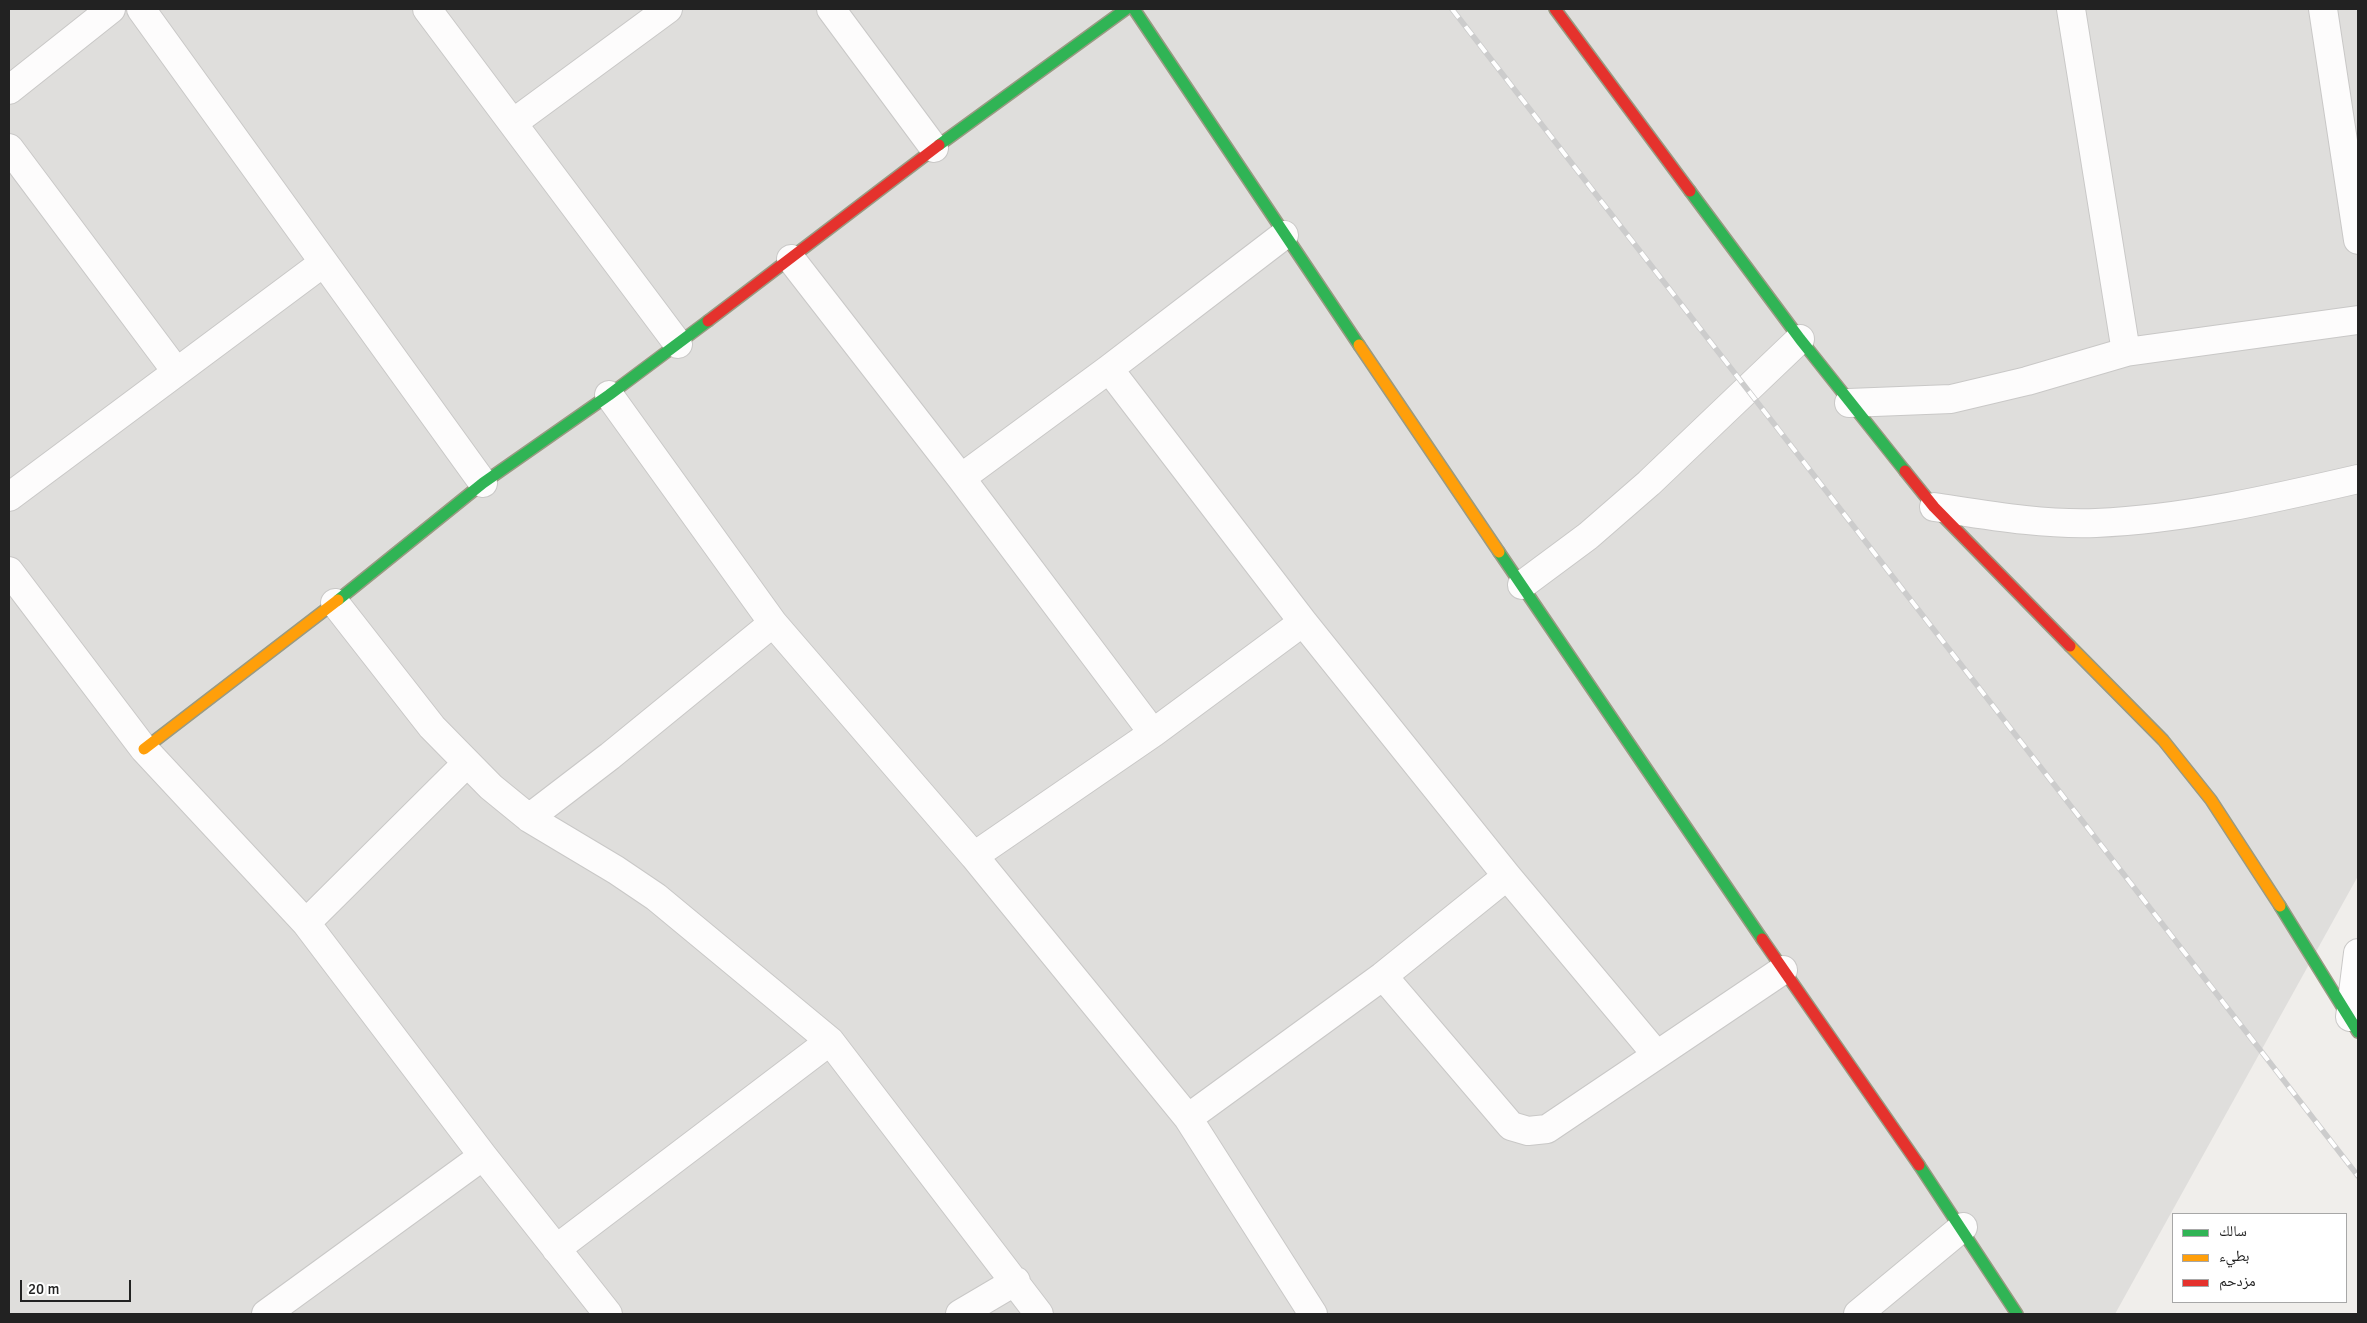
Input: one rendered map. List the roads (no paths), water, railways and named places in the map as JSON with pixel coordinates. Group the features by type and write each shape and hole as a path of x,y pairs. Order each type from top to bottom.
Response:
{"street":[{"path":"9,90 111,9"},
{"path":"141,9 483,483"},
{"path":"428,9 678,344"},
{"path":"513,123 668,9"},
{"path":"831,9 934,148"},
{"path":"144,749 335,603 483,483 609,395 791,259 934,148 1126,9"},
{"path":"1134,9 1284,235 1783,970 1963,1227 2017,1314"},
{"path":"1555,9 1800,339 1849,403 1934,507 2164,740 2211,800 2354,1024"},
{"path":"2071,9 2126,352"},
{"path":"2323,9 2358,240"},
{"path":"9,148 176,371"},
{"path":"961,478 1109,369 1284,235"},
{"path":"791,259 961,478 1152,733"},
{"path":"9,496 323,263"},
{"path":"1849,403 1951,399 2028,381 2126,352 2358,320"},
{"path":"1522,585 1588,536 1649,483 1800,339"},
{"path":"1109,369 1304,622 1507,876 1656,1054"},
{"path":"609,395 773,623 974,856 1188,1118 1313,1314"},
{"path":"1934,507 2028,521 2096,523 2189,514 2281,497 2358,479"},
{"path":"9,571 144,749 306,923 483,1156 608,1314"},
{"path":"335,603 432,727 466,764 529,818 616,870 656,897 830,1041 1040,1314"},
{"path":"974,856 1152,733 1304,622"},
{"path":"529,818 610,756 773,623"},
{"path":"306,923 466,764"},
{"path":"1188,1118 1383,976 1507,876"},
{"path":"2354,1024 2358,953"},
{"path":"1383,976 1510,1126 1528,1131 1547,1129 1783,970"},
{"path":"556,1249 830,1041"},
{"path":"266,1314 483,1156"},
{"path":"1858,1314 1963,1227"},
{"path":"960,1314 1016,1281"}],"railway":[{"path":"1452,9 2358,1176"}]}
